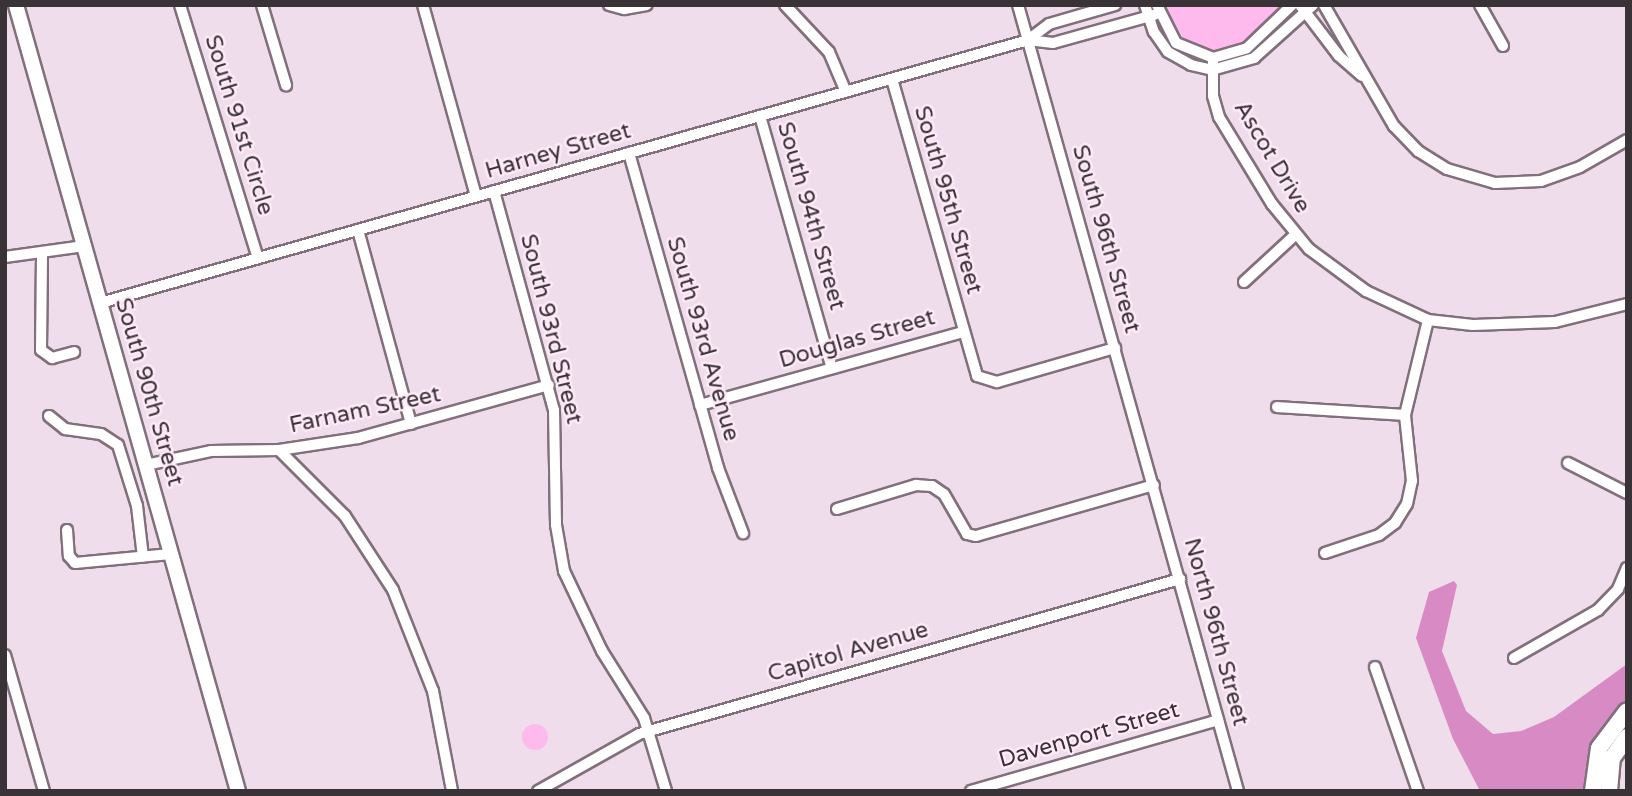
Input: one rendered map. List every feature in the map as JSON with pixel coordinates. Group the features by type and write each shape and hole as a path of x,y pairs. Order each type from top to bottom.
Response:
{"highway":[{"path":"1593,791 1599,748 1627,711"},
{"path":"1609,791 1612,758 1627,737"}],"main road":[{"name":"South 90th Street","path":"16,5 238,791"}],"street":[{"name":"South 91st Circle","path":"180,5 258,258"},
{"path":"262,5 286,85"},
{"path":"423,5 476,197"},
{"path":"609,5 624,9 647,5"},
{"path":"785,5 829,52 846,92"},
{"name":"South 96th Street","path":"1018,5 1154,485"},
{"path":"1028,40 1049,24 1115,5"},
{"path":"1145,5 1155,12 1176,43 1213,64 1254,58 1306,8 1339,56 1366,79"},
{"path":"1213,64 1247,48 1292,5"},
{"path":"1324,5 1348,41 1366,79 1394,126 1411,145 1447,169 1479,180 1510,184 1556,177 1626,142"},
{"path":"1479,5 1503,46"},
{"path":"1028,40 1053,43 1155,12"},
{"name":"Harney Street","path":"100,303 1028,40"},
{"name":"Ascot Drive","path":"1213,64 1219,117 1295,235 1347,279 1428,320 1536,324 1627,303"},
{"name":"South 95th Street","path":"892,79 964,332"},
{"name":"South 94th Street","path":"761,116 832,368"},
{"name":"South 93rd Avenue","path":"629,153 700,405 743,533"},
{"name":"South 93rd Street","path":"494,191 548,385 557,438 559,550 576,601 649,731 666,791"},
{"path":"358,230 411,424"},
{"name":"Ascot Drive","path":"1244,282 1295,235"},
{"path":"5,257 38,255 84,246"},
{"path":"38,255 43,289 43,353 52,358 74,352"},
{"path":"1325,554 1378,535 1402,514 1412,481 1405,415 1428,320"},
{"name":"Douglas Street","path":"700,405 964,332 975,372 990,383 1115,348"},
{"name":"Farnam Street","path":"146,465 211,452 279,450 411,424 548,385"},
{"path":"1277,407 1405,415"},
{"path":"49,416 65,429 102,434 118,445 137,506 143,557"},
{"path":"279,450 345,516 379,566 418,644 440,717 452,791"},
{"path":"1568,463 1627,493"},
{"path":"837,509 916,485 932,486 944,494 967,534 976,536 1154,485"},
{"name":"North 96th Street","path":"1154,485 1238,791"},
{"path":"67,530 69,556 75,564 171,554"},
{"path":"1514,657 1598,611 1618,589 1627,568"},
{"name":"Capitol Avenue","path":"538,791 649,731 1180,579"},
{"path":"5,655 44,791"},
{"path":"1374,667 1418,791"},
{"name":"Davenport Street","path":"971,791 1218,720"}],"shaded area":[{"path":"1164,5 1281,5 1240,45 1215,51 1184,40"},
{"path":"1454,581 1457,585 1442,651 1466,711 1493,734 1521,731 1554,717 1627,664 1627,701 1592,744 1584,791 1480,791 1453,739 1416,638 1429,592"},
{"path":"535,724 544,728 548,737 544,746 535,750 526,746 522,737 526,728"}]}
